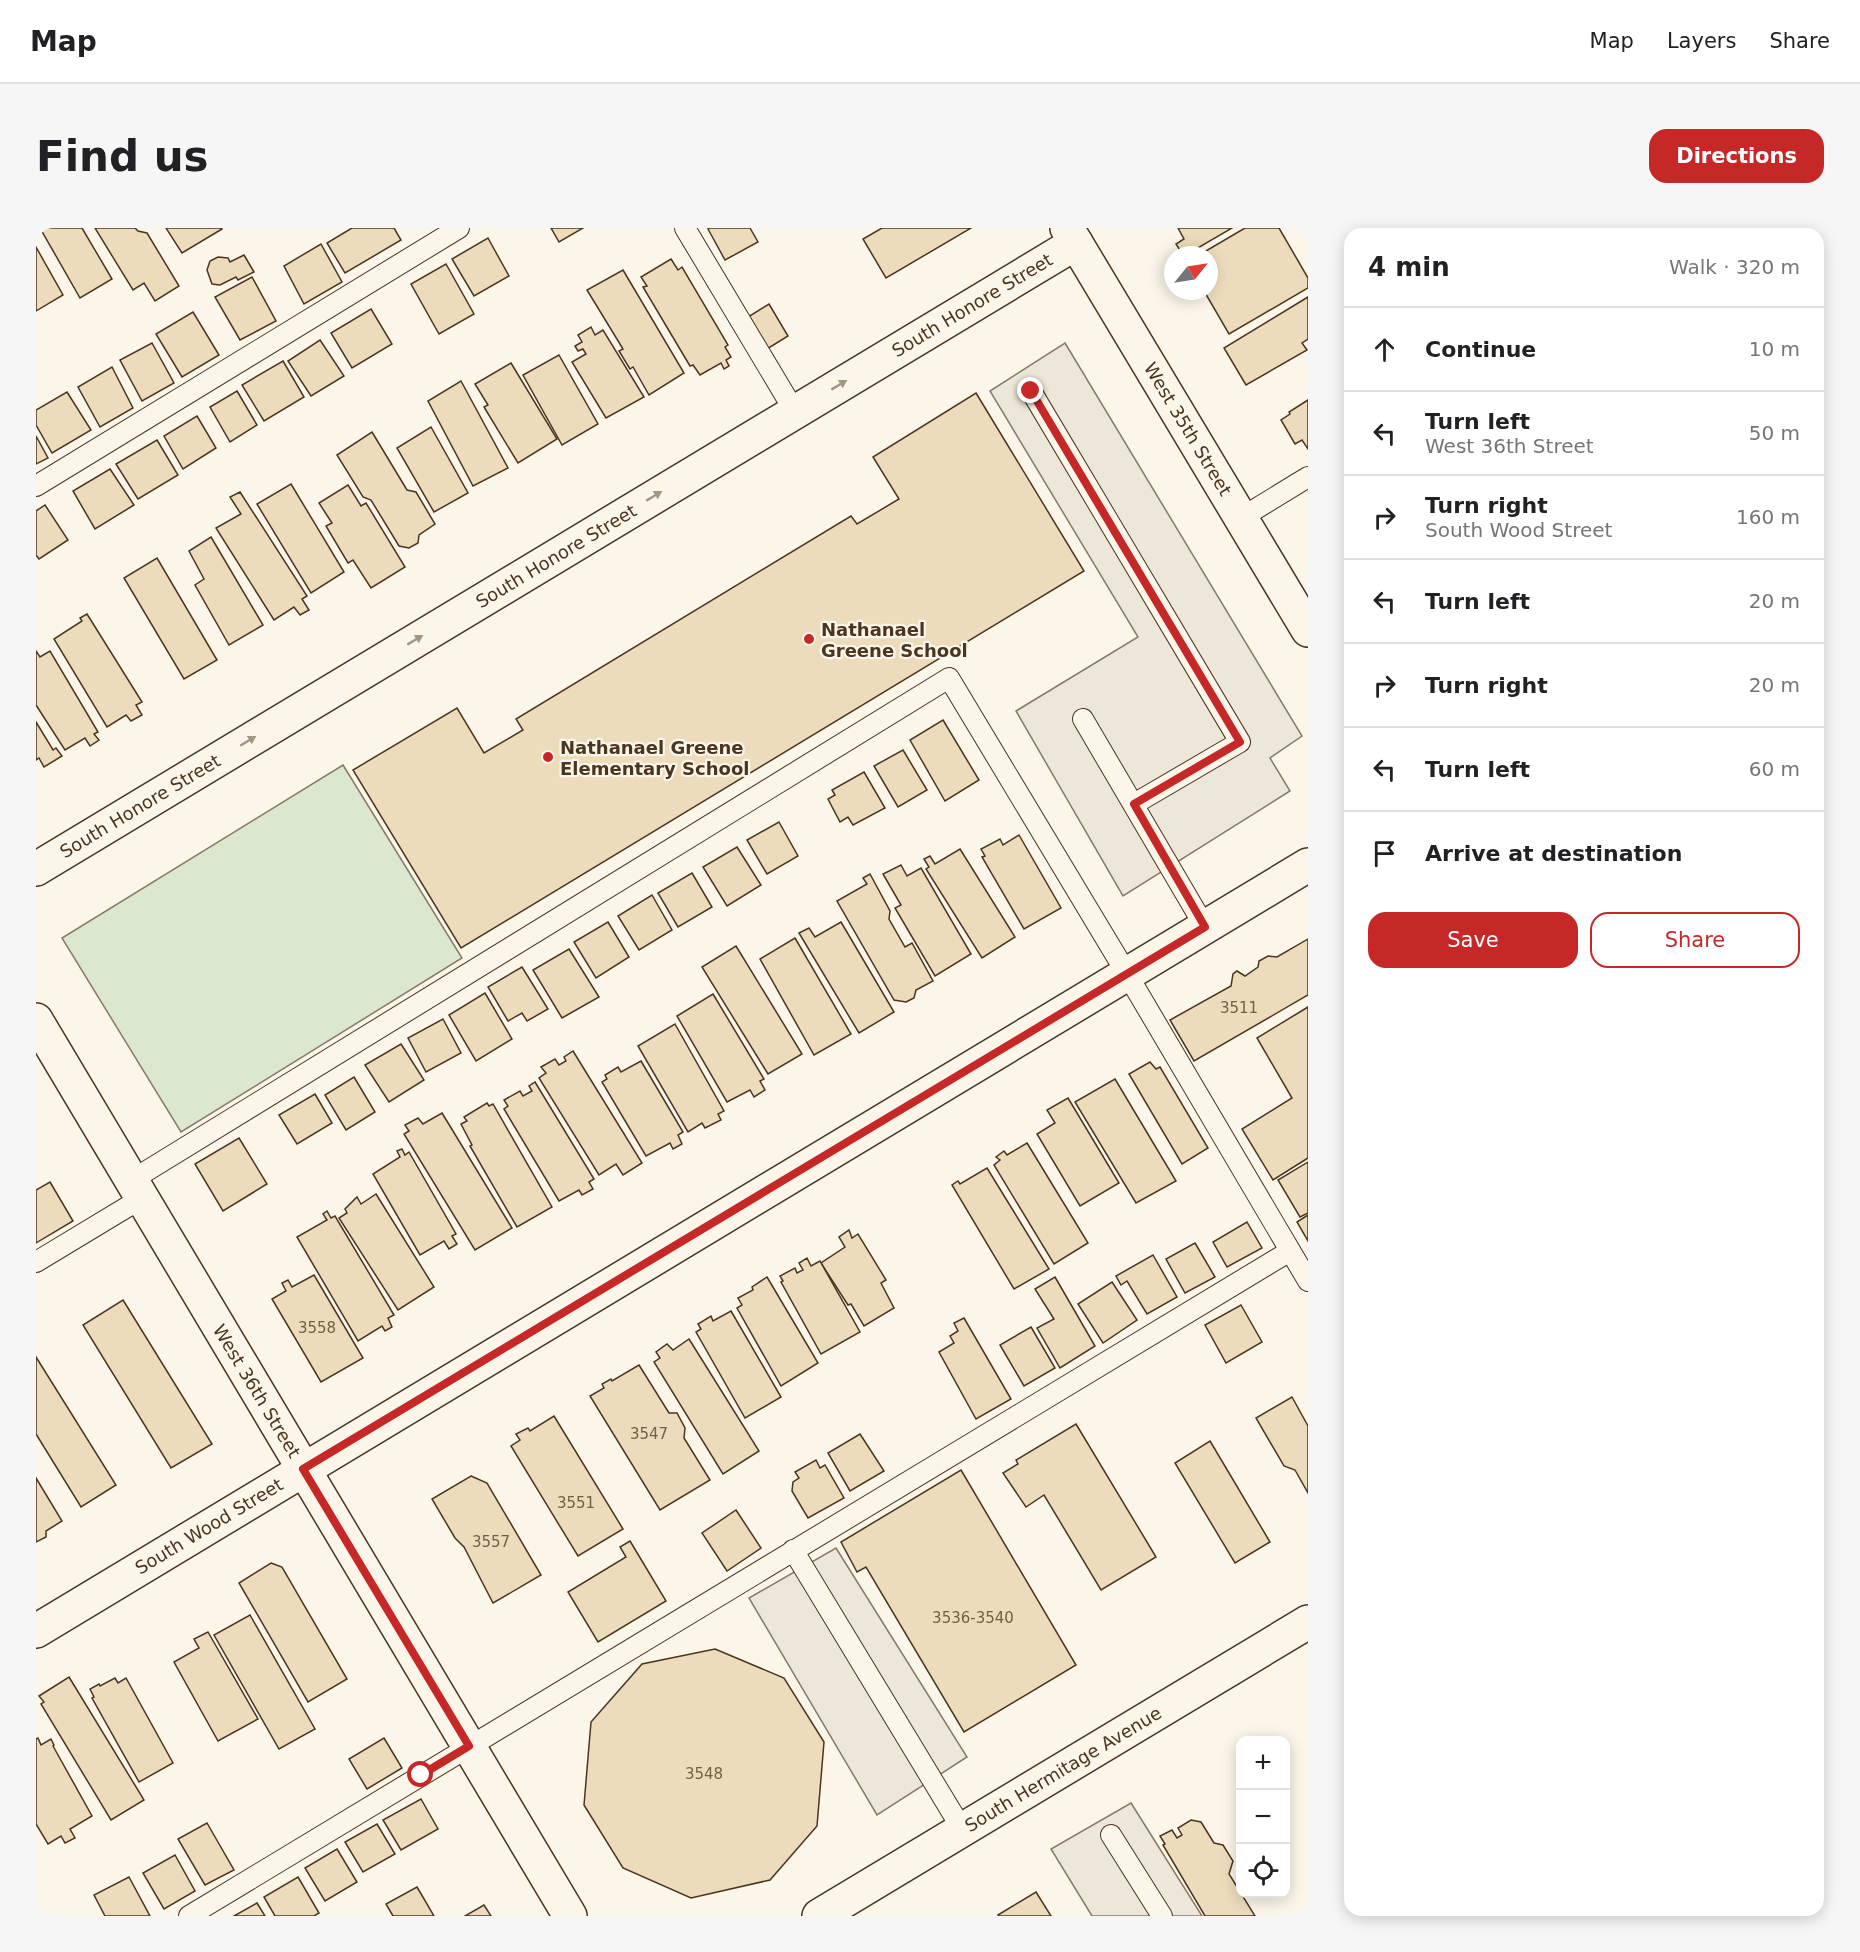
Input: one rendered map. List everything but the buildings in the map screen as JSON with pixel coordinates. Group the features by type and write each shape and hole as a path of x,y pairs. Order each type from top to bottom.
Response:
{"street":[{"name":"South Honore Street","path":"36,868 795,412 1072,235"},
{"name":"West 35th Street","path":"1072,235 1308,630"},
{"name":"South Wood Street","path":"36,1631 1308,865"},
{"name":"West 36th Street","path":"36,1020 570,1916"},
{"name":"South Hermitage Avenue","path":"819,1916 1308,1622"}],"lane":[{"path":"36,486 459,228"},
{"path":"685,228 795,412"},
{"path":"1031,391 1240,742 1134,804"},
{"path":"1241,518 1308,477"},
{"path":"36,1262 137,1189 949,678 1308,1281"},
{"path":"1083,719 1205,927"},
{"path":"189,1916 1290,1251"},
{"path":"793,1550 963,1829"},
{"path":"1111,1835 1162,1916"}],"green space":[{"path":"343,765 462,958 181,1132 62,938"}],"shaded area":[{"path":"1065,343 1302,736 1270,758 1290,791 1123,896 1016,711 1138,637 990,391"},
{"path":"836,1548 967,1757 877,1815 749,1598"},
{"path":"1131,1803 1202,1916 1092,1916 1051,1849"}],"place":[{"name":"Nathanael Greene School","path":"809,639"},
{"name":"Nathanael Greene Elementary School","path":"548,757"}],"route":[{"path":"421,1775 469,1746 303,1469 1205,927 1134,804 1240,742 1031,391"}]}
